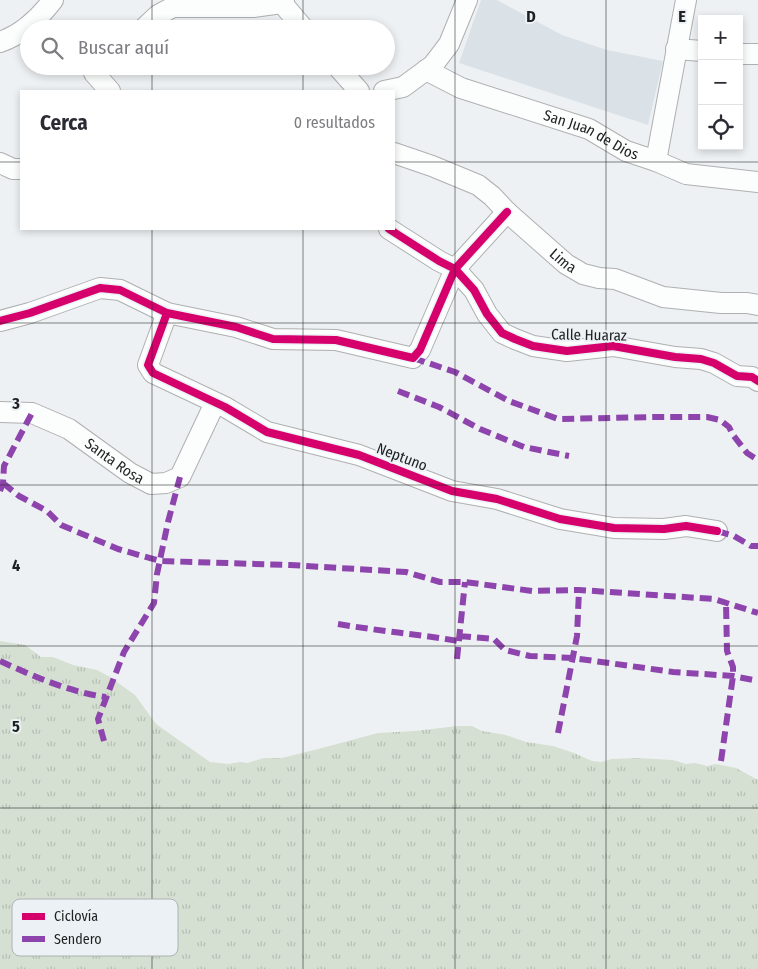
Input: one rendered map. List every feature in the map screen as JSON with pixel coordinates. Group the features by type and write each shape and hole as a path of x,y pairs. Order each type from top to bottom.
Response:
{"street":[{"path":"34,20 53,0"},
{"path":"389,90 403,87 433,64 449,44 467,0"},
{"path":"656,161 686,0"},
{"path":"153,20 173,7 253,7 283,2 297,20"},
{"path":"0,42 20,32"},
{"path":"676,49 698,51"},
{"path":"743,54 758,54"},
{"name":"San Juan de Dios","path":"426,70 461,88 589,129 626,151 686,174 758,182"},
{"path":"101,75 109,90"},
{"path":"345,75 357,90"},
{"name":"Lima","path":"395,153 478,185 566,264 583,274 615,279 663,297 758,305"},
{"path":"0,163 13,169 20,169"},
{"path":"0,322 100,288 120,290 167,312 236,327 273,339 336,340 413,358 420,350 455,269 507,212"},
{"name":"Calle Huaraz","path":"391,230 455,269 474,290 487,314 502,332 533,346 567,351 614,346 675,357 701,359 714,363 737,376 752,377 758,381"},
{"name":"Neptuno","path":"167,312 148,365 153,373 225,407 267,432 360,455 452,491 496,499 560,519 614,528 664,529 686,526 717,531"},
{"name":"Santa Rosa","path":"0,412 32,413 69,428 130,474 151,484 166,483 180,477 215,403"}],"shaded area":[{"path":"481,0 497,0 562,35 607,50 663,61 648,125 459,63"}],"green space":[{"path":"0,641 25,645 41,657 53,657 73,665 97,670 110,677 135,695 156,724 210,762 228,764 247,763 264,758 282,758 378,733 472,726 482,731 506,735 526,742 553,746 592,761 601,762 612,759 637,758 673,760 686,764 695,763 707,766 716,764 736,768 758,780 758,969 0,969"}],"marked path":[{"path":"413,358 455,372 509,401 558,419 707,417 720,420 729,427 747,453 758,460"},
{"path":"398,391 439,407 480,429 524,447 569,456"},
{"path":"0,491 3,483 4,466 32,413"},
{"path":"104,741 98,719 124,652 154,603 157,574 180,477"},
{"path":"3,483 19,496 47,511 61,525 118,549 160,561 290,565 406,572 440,582 465,582 532,591 579,590 714,599 758,613"},
{"path":"717,531 734,536 751,546 758,546"},
{"path":"457,659 465,582"},
{"path":"558,733 577,636 579,590"},
{"path":"721,761 733,676 733,667 727,651 726,603"},
{"path":"338,624 458,641"},
{"path":"459,636 494,639 505,650 530,656 573,658 673,672 733,676 758,681"},
{"path":"0,661 38,678 92,695 106,697"}],"cycle path":[{"path":"0,321 30,313 100,288 120,290 167,313 236,327 273,339 336,340 413,358 420,350 455,269 507,212"},
{"path":"391,230 455,269 474,290 487,314 502,333 515,339 533,346 567,351 613,346 675,357 701,359 714,363 737,376 752,377 758,381"},
{"path":"167,313 148,365 153,373 225,407 267,432 359,455 452,491 497,499 560,519 614,528 664,529 686,526 717,531"}]}
